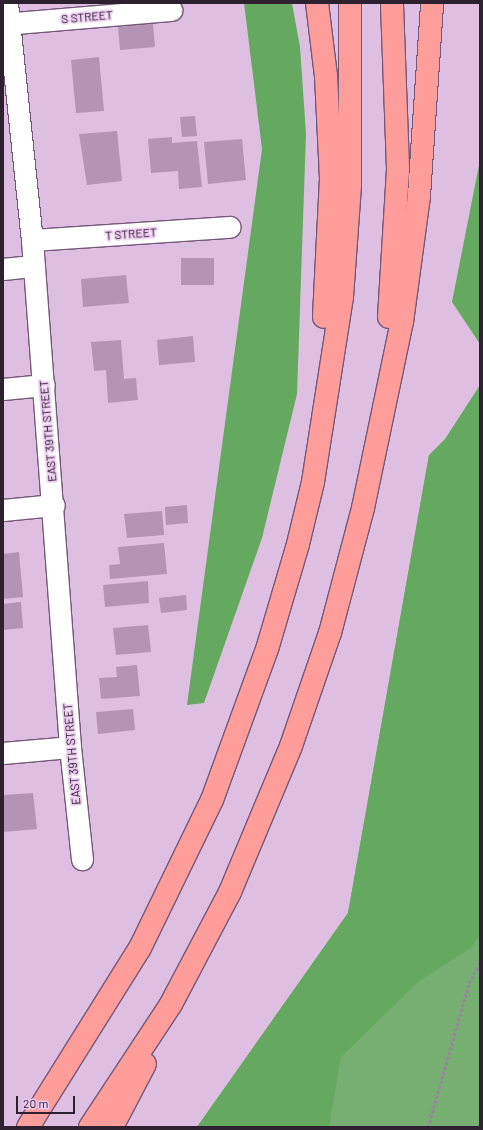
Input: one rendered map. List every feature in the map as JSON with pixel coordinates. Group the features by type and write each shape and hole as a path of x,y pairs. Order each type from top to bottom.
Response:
{"highway":[{"path":"298,544 330,240 326,76 317,3"},
{"path":"28,1127 69,1065 140,948 212,800 268,646 298,544 313,482 342,297 350,185 350,3"},
{"path":"363,508 388,328 395,241 398,168 392,3"},
{"path":"112,1127 124,1109 187,974 230,892 291,746 330,633 363,508 403,314 418,196 432,3"},
{"path":"90,1127 187,974"},
{"path":"19,1127 69,1065"}],"street":[{"name":"S STREET","path":"6,17 171,10"},
{"name":"EAST 39TH STREET","path":"6,17 32,240 54,505 70,747 82,859"},
{"name":"T STREET","path":"32,240 230,227"},
{"path":"3,269 34,266"},
{"path":"3,389 44,385"},
{"path":"3,510 54,505"},
{"path":"3,753 70,747"}],"path":[{"path":"428,1127 469,983 480,963"}],"green space":[{"path":"244,3 292,3 300,47 306,134 297,394 262,538 204,703 187,705 262,149"},
{"path":"480,160 480,344 452,302"},
{"path":"480,385 480,935 471,948 419,981 341,1057 329,1127 197,1127 348,913 429,455 445,439"},
{"path":"480,450 480,1127 197,1127 348,913 429,455"}],"building":[{"path":"153,23 155,47 120,50 118,27"},
{"path":"99,57 104,111 76,113 71,60"},
{"path":"195,116 197,136 182,137 180,117"},
{"path":"117,131 122,181 87,185 79,134"},
{"path":"172,137 172,143 197,141 202,187 179,189 178,171 151,173 148,139"},
{"path":"242,139 246,180 208,184 204,142"},
{"path":"181,258 214,258 214,285 181,285"},
{"path":"126,275 129,303 83,307 81,279"},
{"path":"193,336 195,362 159,365 157,340"},
{"path":"121,340 124,379 136,378 138,400 108,403 106,370 94,371 91,342"},
{"path":"187,505 188,523 166,525 165,507"},
{"path":"162,511 164,535 127,538 124,514"},
{"path":"164,543 167,574 110,579 109,565 120,564 118,547"},
{"path":"19,552 23,597 3,599 3,554"},
{"path":"148,581 149,603 105,607 103,585"},
{"path":"186,595 187,610 161,613 159,598"},
{"path":"21,602 23,628 3,630 3,604"},
{"path":"148,625 151,652 116,655 113,628"},
{"path":"137,665 140,696 101,699 99,678 117,677 116,667"},
{"path":"133,709 135,730 98,734 96,712"},
{"path":"33,793 37,829 3,832 3,795"}]}
